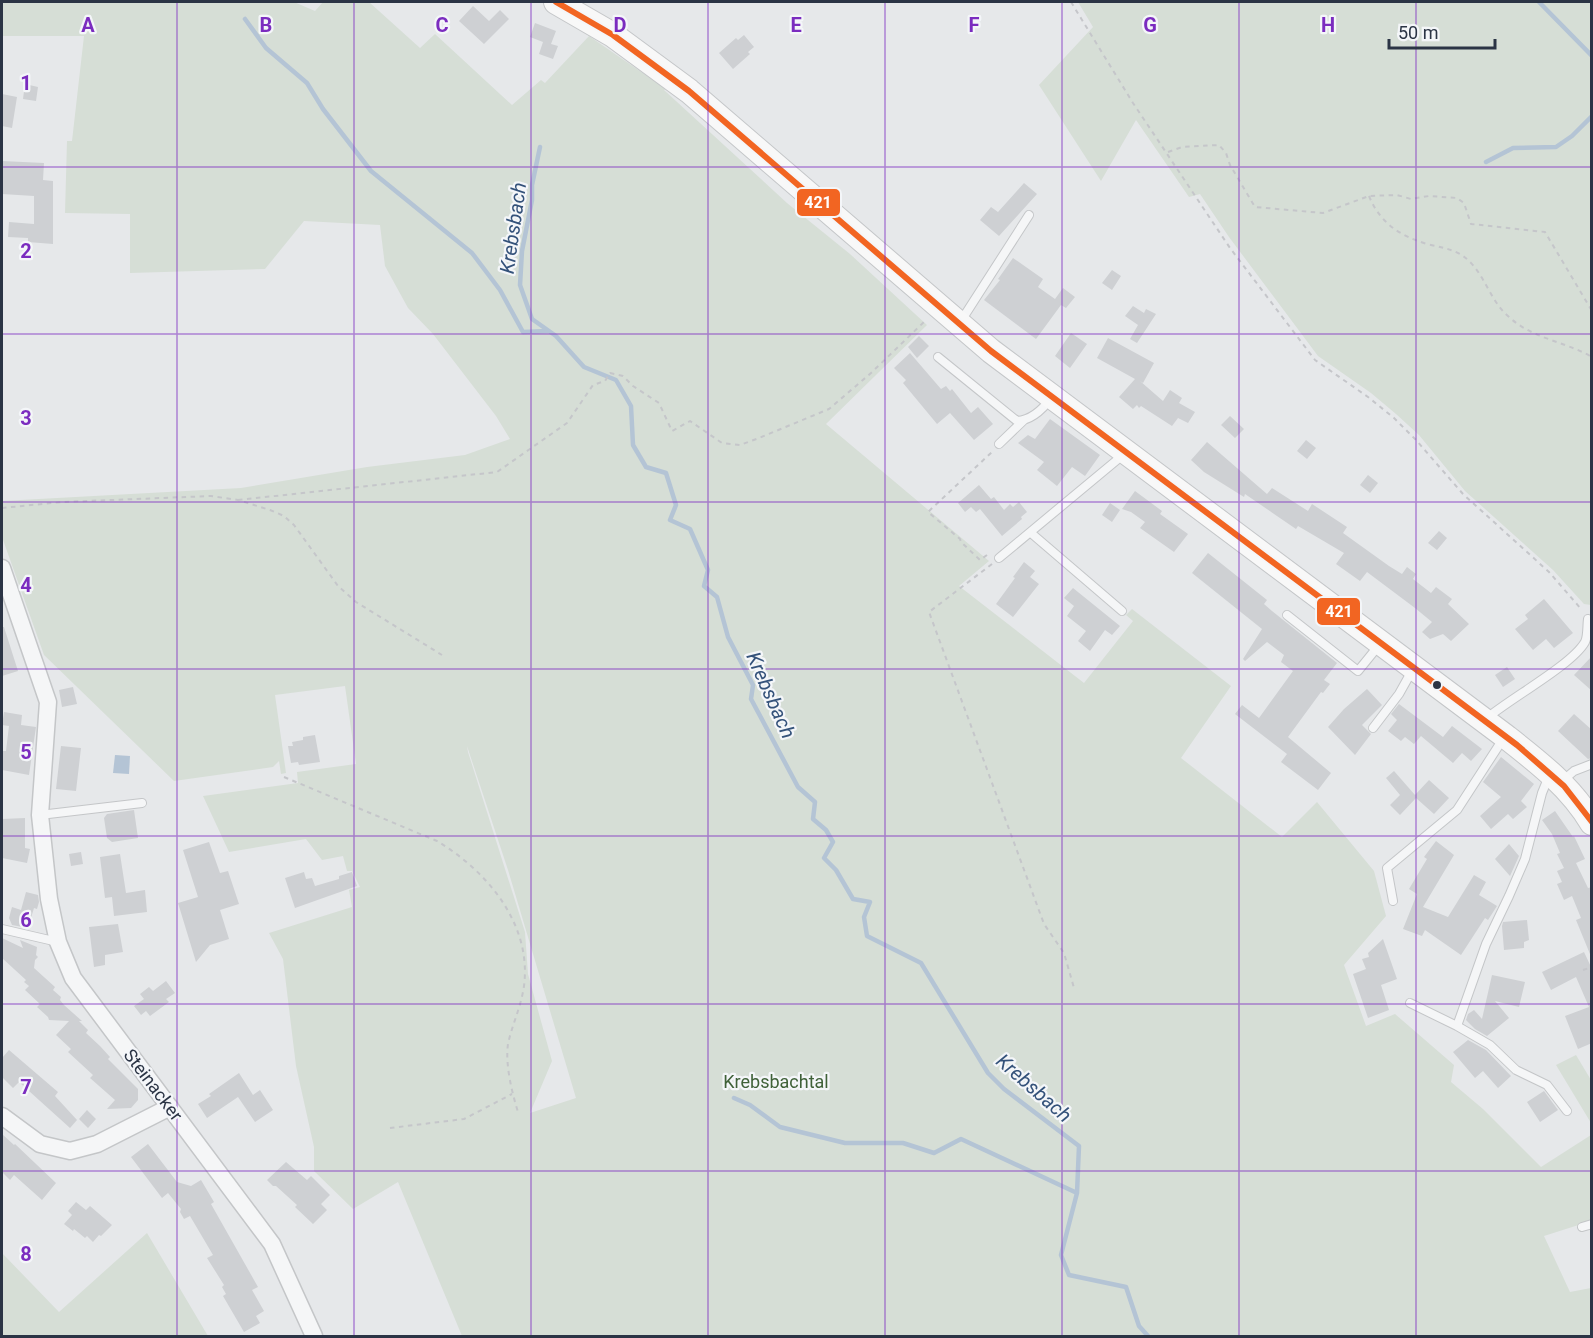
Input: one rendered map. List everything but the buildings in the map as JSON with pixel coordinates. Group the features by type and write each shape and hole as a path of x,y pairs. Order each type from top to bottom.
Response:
{"street":[{"path":"556,2 622,42 689,91 959,325 1505,736 1555,778 1592,823"},
{"name":"Steinacker","path":"2,568 48,702 40,814 49,898 58,942 73,978 272,1244 314,1336"},
{"path":"2,1116 40,1144 70,1151 97,1144 170,1107"}],"lane":[{"path":"959,325 1029,215"},
{"path":"938,357 1017,421 1035,415 1052,396"},
{"path":"999,444 1024,420"},
{"path":"999,558 1127,452"},
{"path":"1031,533 1122,611"},
{"path":"1287,615 1358,671 1382,642"},
{"path":"1484,720 1568,660 1586,641 1588,619"},
{"path":"1373,728 1400,694 1415,667"},
{"path":"1393,901 1387,868 1457,810 1505,736"},
{"path":"1457,1026 1486,944 1525,859 1542,794 1555,778 1592,764"},
{"path":"40,814 142,803"},
{"path":"2,929 58,942"},
{"path":"1410,1003 1490,1045 1516,1070 1547,1085 1567,1111"},
{"path":"1582,1227 1592,1224"}],"path":[{"path":"1071,2 1133,103 1168,152 1230,248 1315,360 1394,418 1462,494 1550,572 1577,602 1588,619"},
{"path":"1168,152 1182,147 1219,145 1226,153 1230,165 1255,207 1323,213 1369,196 1397,195 1411,199 1428,196 1457,198 1464,203 1471,224 1545,232 1592,311"},
{"path":"1369,196 1373,206 1388,226 1404,236 1450,248 1470,261 1491,296 1507,316 1520,326 1539,337 1560,342 1592,357"},
{"path":"238,500 497,472 567,423 593,385 605,381 610,373 623,376 633,386 660,402 672,431 690,421 722,443 740,445 829,409 939,309"},
{"path":"987,555 980,560 960,539 928,512 967,478 999,444"},
{"path":"2,508 62,502 187,496 211,496 238,500 284,516 302,534 338,586 356,602 442,655"},
{"path":"999,558 929,612 1044,924 1064,953 1074,988"},
{"path":"284,777 437,841 457,853 475,868 502,901 514,919 518,930 525,973 521,1002 508,1047 513,1094 518,1112"},
{"path":"1582,970 1592,967"},
{"path":"390,1128 464,1119 513,1094"}],"green space":[{"name":"Krebsbachtal","path":"2,2 294,2 315,11 323,2 369,2 420,48 435,34 512,105 541,80 545,83 589,36 666,89 664,90 787,203 850,254 927,325 826,424 989,561 959,586 1084,683 1133,621 1126,615 1132,609 1231,686 1181,758 1282,837 1317,802 1374,871 1386,916 1344,965 1366,1026 1395,1014 1454,1065 1451,1082 1483,1109 1541,1167 1591,1135 1591,1221 1544,1236 1570,1292 1591,1288 1591,1336 462,1336 398,1182 353,1209 314,1171 314,1147 296,1066 283,959 269,933 352,907 349,890 360,887 352,871 347,871 343,856 322,860 306,839 229,852 203,796 298,783 297,772 356,764 345,686 275,695 286,773 281,774 279,761 273,767 174,781 44,655 2,537 2,501 241,488 367,467 465,455 510,439 496,416 433,334 408,308 385,266 380,225 304,221 265,269 130,273 130,214 65,213 67,141 72,141 84,36 2,36","holes":["467,746 508,870 576,1098 530,1113 552,1061 528,974 525,932"]},
{"path":"1078,2 1591,2 1591,605 1584,604 1553,570 1465,491 1419,435 1396,414 1371,393 1318,356 1229,237 1200,194 1189,197 1136,120 1101,181 1039,85 1093,27"},
{"path":"1576,1055 1591,1080 1591,1123 1556,1065"},
{"path":"147,1233 208,1336 2,1336 2,1253 59,1312"}],"water":[{"path":"115,755 130,756 129,774 113,773"}],"waterway":[{"path":"1539,2 1592,56"},
{"path":"245,19 266,48 307,83 323,109 371,171 472,253 500,290 523,332 548,331"},
{"path":"1486,162 1513,148 1556,147 1572,136 1592,116"},
{"name":"Krebsbach","path":"540,147 522,251 520,285 532,319 556,336 584,367 616,380 631,406 633,445 646,467 666,473 676,505 670,520 690,529 708,570 704,586 717,597 728,637 753,685 751,699 798,787 815,802 813,819 826,830 833,842 824,858 836,870 853,899 870,902 864,917 867,936 921,963 988,1073 1004,1089 1079,1146 1077,1193 1061,1255 1069,1275 1126,1287 1139,1326 1148,1336"},
{"path":"734,1098 750,1105 780,1127 845,1143 903,1143 934,1153 961,1139 1077,1193"}],"transit line":[{"name":"421","path":"556,2 613,35 689,91 991,351 1517,745 1564,786 1592,822"}]}
